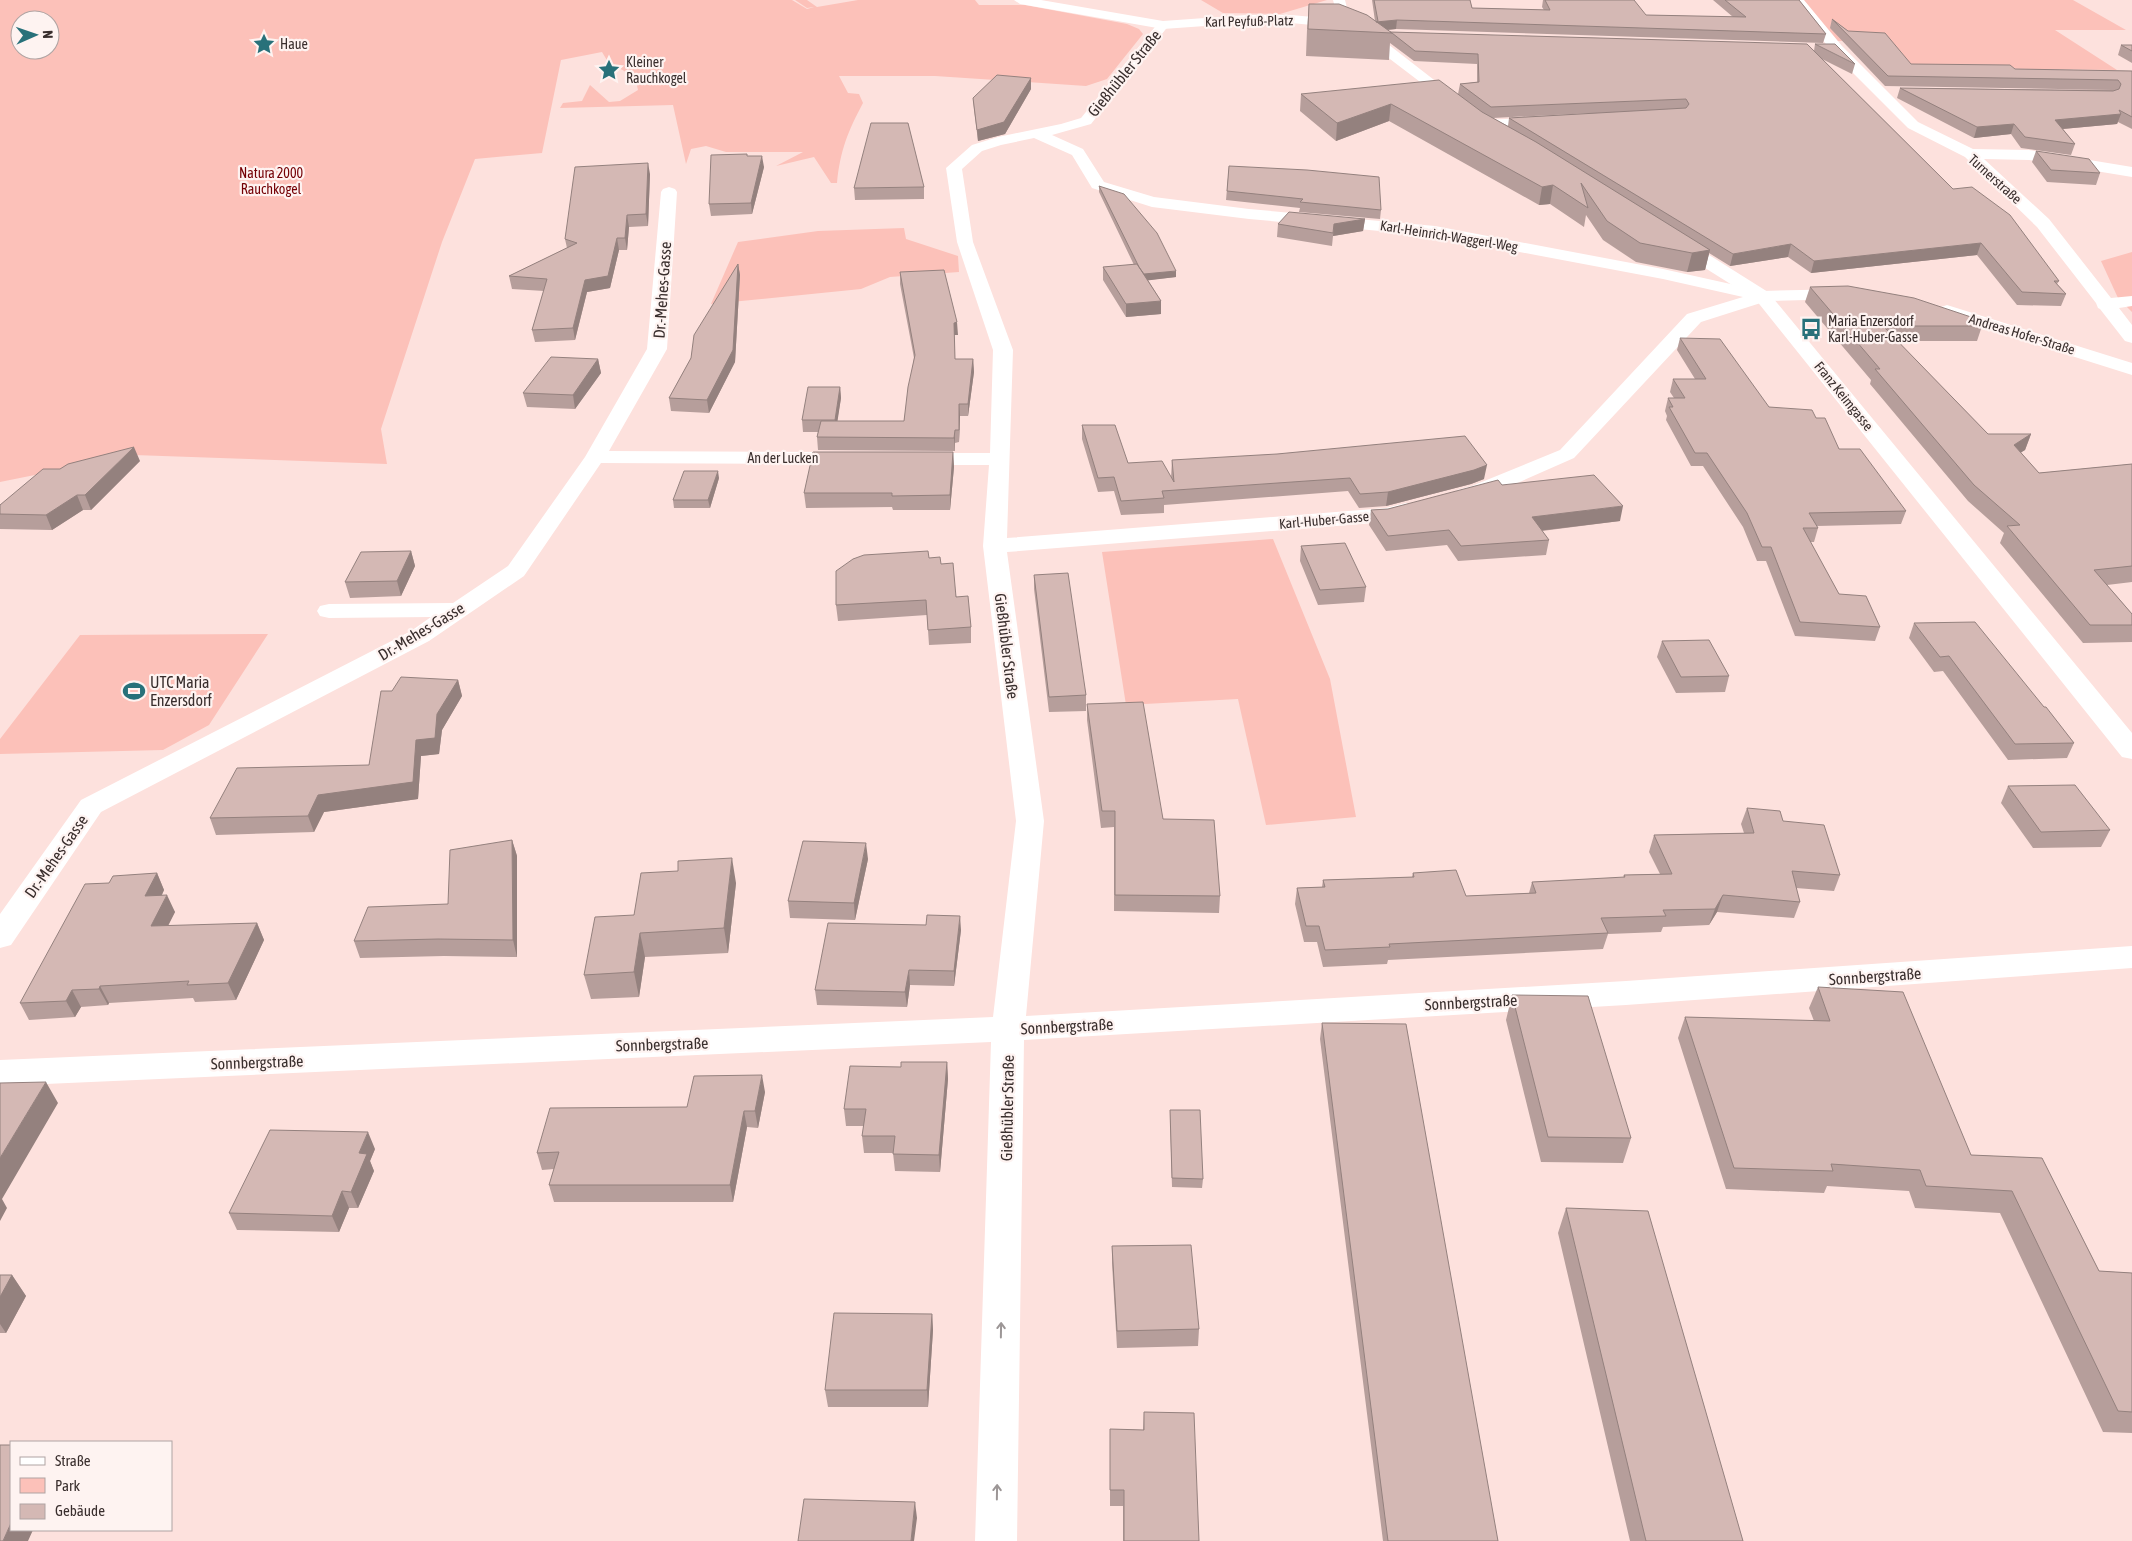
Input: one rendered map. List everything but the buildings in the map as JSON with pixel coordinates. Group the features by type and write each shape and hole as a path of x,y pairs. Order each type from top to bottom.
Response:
{"street":[{"name":"Gießhübler Straße","path":"996,1541 1008,1029 1030,820 995,546 1003,350 965,242 954,168 977,148 998,141 1037,134 1086,121 1163,25 1020,0"},
{"path":"1339,0 1343,16 1336,23 1378,36 1485,124 1516,142"},
{"name":"Turnerstraße","path":"1798,0 1837,49 1912,126 1970,154 2043,224 2104,304 2132,337"},
{"name":"Karl Peyfuß-Platz","path":"1163,25 1247,19 1291,19 1336,23"},
{"path":"1820,48 1837,49"},
{"path":"1880,92 1900,92"},
{"path":"1485,124 1562,120"},
{"name":"Karl-Heinrich-Waggerl-Weg","path":"1037,134 1078,152 1098,185 1152,202 1249,214 1435,231 1663,274 1762,296"},
{"path":"1970,154 2029,155 2132,172"},
{"name":"Dr.-Mehes-Gasse","path":"0,937 91,806 420,636 516,570 595,457 658,349 668,192"},
{"name":"Franz Keimgasse","path":"1662,233 1762,296 2132,750"},
{"path":"1762,296 1844,294 1863,297"},
{"name":"Karl-Huber-Gasse","path":"995,546 1386,515 1480,491 1566,454 1694,318 1762,296"},
{"path":"2104,304 2132,301"},
{"name":"Andreas Hofer-Straße","path":"1930,308 1949,312 2132,369"},
{"name":"An der Lucken","path":"595,457 872,459"},
{"path":"902,459 1000,459"},
{"path":"329,610 457,610"},
{"name":"Sonnbergstraße","path":"0,1073 1008,1029 1626,993 2132,957"}],"green space":[{"name":"Natura 2000 Rauchkogel","path":"0,0 792,0 807,9 814,7 807,8 795,0 807,0 817,7 858,0 975,0 979,5 1025,5 1127,24 1139,29 1143,34 1107,79 1086,86 935,76 839,76 848,93 859,94 863,103 846,142 840,161 837,183 831,183 814,157 776,166 803,152 726,152 706,146 691,149 686,164 673,105 560,108 563,103 582,101 590,85 609,102 620,101 638,90 635,77 608,62 602,52 561,60 542,153 475,159 442,242 381,429 387,464 134,455 0,482"},
{"path":"1201,0 1327,0 1280,14 1223,13"},
{"path":"1801,0 2073,0 2126,30 2055,30 2117,70 1874,67 1852,41 1834,41"},
{"path":"904,228 906,239 958,256 959,272 890,277 861,289 711,304 738,242 818,231"},
{"path":"2132,252 2132,312 2118,298 2101,261"},
{"path":"1273,539 1330,679 1356,817 1266,825 1238,699 1126,705 1102,552"},
{"name":"UTC Maria Enzersdorf","path":"268,634 209,725 163,750 0,754 0,739 80,635"}],"place":[{"name":"Haue","path":"264,44"},
{"name":"Kleiner Rauchkogel","path":"609,70"},
{"name":"Maria Enzersdorf Karl-Huber-Gasse","path":"1811,329"},
{"name":"UTC Maria Enzersdorf","path":"134,691"}]}
